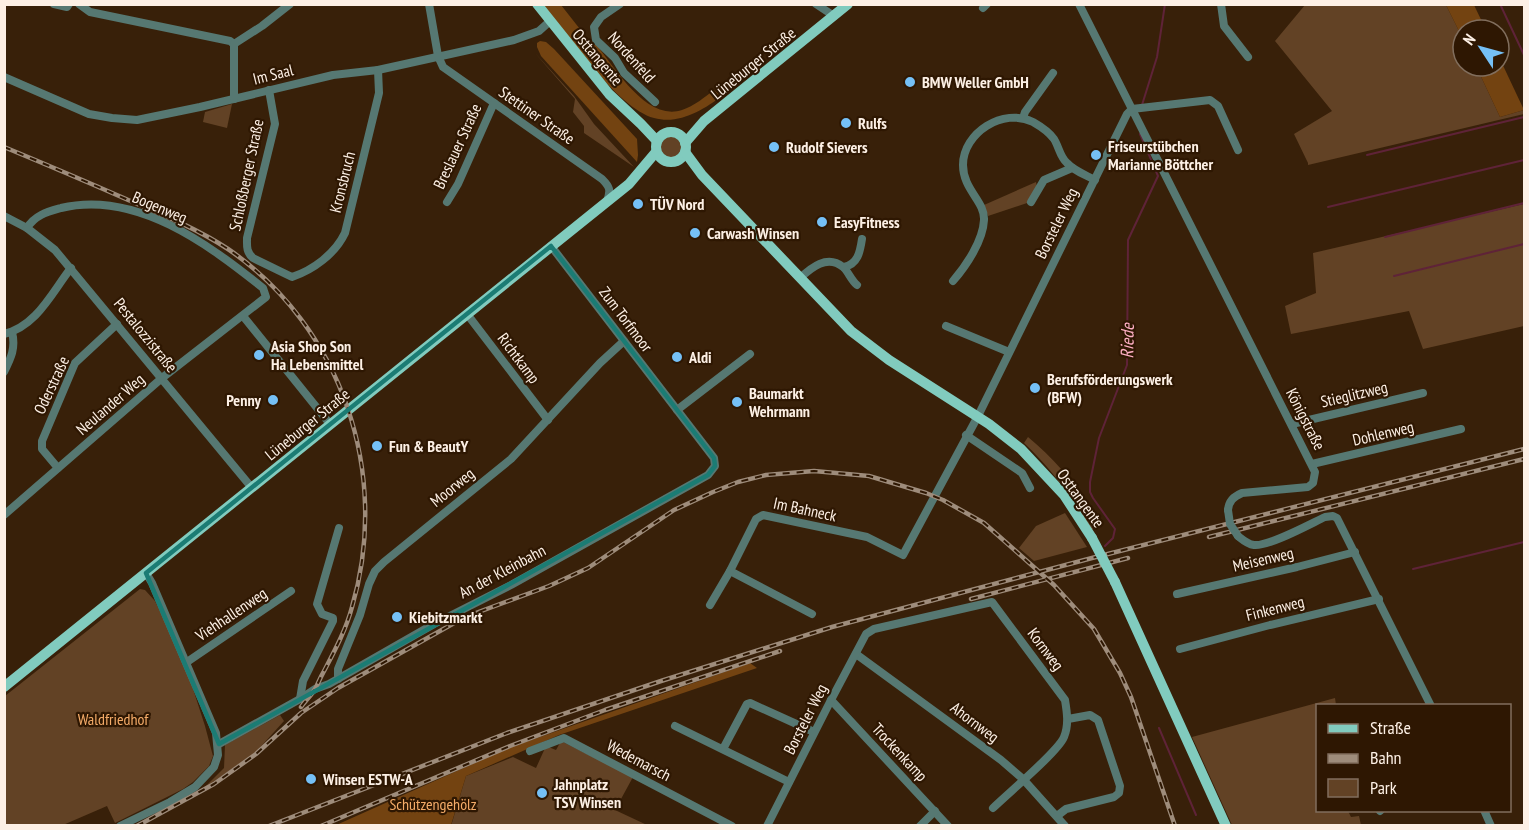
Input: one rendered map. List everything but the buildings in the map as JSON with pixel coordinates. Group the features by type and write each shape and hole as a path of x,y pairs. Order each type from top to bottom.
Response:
{"main road":[{"name":"Osttangente","path":"537,4 549,22 609,94 641,124 660,147"},
{"name":"Lüneburger Straße","path":"682,147 704,121 849,4"},
{"path":"671,132 682,147 673,162 660,147 671,132"},
{"name":"Lüneburger Straße","path":"4,687 551,246 609,196 629,184 660,147"},
{"name":"Osttangente","path":"682,147 702,175 839,320 876,351 978,416 1021,449 1047,475 1075,509 1115,582 1226,825"}],"street":[{"path":"54,4 68,7 69,4"},
{"path":"79,4 90,12 230,41 234,44"},
{"path":"234,44 290,4"},
{"path":"429,4 438,56"},
{"name":"Nordenfeld","path":"620,4 601,17 594,27 596,40 615,58 624,73 655,102"},
{"path":"816,4 834,16"},
{"name":"Königstraße","path":"1079,4 1312,464 1315,478 1308,487 1242,493 1234,496 1229,502 1230,524 1238,536 1246,543 1255,546 1266,544 1325,517 1334,516 1340,521 1431,704"},
{"path":"1221,4 1224,26 1248,57"},
{"name":"Im Saal","path":"4,77 89,114 137,120 333,75 378,70 514,40 540,31 549,22"},
{"path":"234,44 234,99"},
{"name":"Stettiner Straße","path":"438,56 443,67 602,179 609,186 609,196"},
{"name":"Kronsbruch","path":"292,277 319,263 337,245 345,233 379,93 378,70"},
{"path":"1023,118 1053,73"},
{"name":"Schloßberger Straße","path":"269,90 275,124 246,248 248,254 253,258 292,277"},
{"path":"1132,109 1209,100 1218,106 1238,150"},
{"name":"Breslauer Straße","path":"447,202 458,184 494,103"},
{"name":"Borsteler Weg","path":"903,555 978,416 1127,114 1132,109"},
{"path":"953,281 964,267 978,240 984,219 983,211 964,178 966,150 975,135 995,121 1014,117 1023,118 1050,134 1063,159 1072,168 1095,180"},
{"path":"1031,202 1044,180 1072,168"},
{"name":"Bogenweg","path":"27,228 37,216 68,207 98,204 130,209 203,244 263,288 266,297"},
{"name":"Pestalozzistraße","path":"4,216 27,228 55,250 252,488"},
{"path":"844,267 856,260 861,251 862,239"},
{"name":"Zum Torfmoor","path":"551,246 714,458 715,466"},
{"path":"800,278 815,265 833,262 844,267 851,280 857,285"},
{"path":"4,372 15,343 8,333 26,323 39,312 71,268"},
{"name":"Neulander Weg","path":"4,515 162,378 266,297"},
{"name":"Richtkamp","path":"467,314 548,420"},
{"path":"243,316 330,424"},
{"name":"Oderstraße","path":"58,468 42,449 42,441 75,363 117,324"},
{"path":"946,326 1010,352"},
{"name":"Moorweg","path":"338,679 338,669 375,571 511,459 600,363 624,341"},
{"path":"677,410 750,354"},
{"name":"Stieglitzweg","path":"1292,424 1423,393"},
{"name":"Dohlenweg","path":"1312,464 1461,429"},
{"path":"966,435 1022,473 1030,488"},
{"name":"An der Kleinbahn","path":"219,744 315,689 338,679 434,624 511,585 708,475 715,466"},
{"name":"Im Bahneck","path":"710,605 756,519 763,515 867,537 903,555"},
{"path":"300,699 303,681 333,621 333,618 322,614 317,604 339,528"},
{"name":"Meisenweg","path":"1177,594 1355,552"},
{"path":"730,571 812,614"},
{"name":"Viehhallenweg","path":"146,573 187,662 219,744"},
{"name":"Viehhallenweg","path":"187,662 291,591"},
{"name":"Finkenweg","path":"1180,649 1379,599"},
{"name":"Kornweg","path":"874,629 992,602 1065,700 1068,719"},
{"name":"Borsteler Weg","path":"767,825 866,634 874,629"},
{"name":"Ahornweg","path":"856,654 980,743 1023,779 1065,825"},
{"name":"Trockenkamp","path":"831,700 948,825"},
{"path":"723,749 747,704 750,703 814,732"},
{"path":"993,808 1064,738 1068,719 1090,715 1098,720 1120,786 1119,793 1114,797 1066,809 1058,816"},
{"path":"675,726 789,782"},
{"name":"Wedemarsch","path":"530,751 564,738 732,825"},
{"path":"120,825 151,812 195,787 214,767 219,744"},
{"path":"920,825 935,811"}],"highlighted area":[{"path":"551,246 714,458 715,466 708,475 219,744 146,573"}],"green space":[{"path":"543,5 561,5 621,77 643,100 655,108 668,111 682,110 695,104 714,90 722,96 699,111 681,118 663,120 640,112 609,86"},
{"path":"1305,5 1446,5 1452,18 1451,78 1482,78 1500,117 1524,110 1524,114 1308,165 1294,134 1332,111 1275,41"},
{"path":"1446,5 1474,5 1480,18 1452,18"},
{"path":"540,41 546,42 554,49 637,139 637,162 541,56 537,47"},
{"path":"535,53 574,96 594,124 634,167 584,133 584,126 573,112 575,99"},
{"path":"1482,78 1509,78 1524,110 1500,117"},
{"path":"232,104 227,128 203,122 205,112"},
{"path":"667,136 675,136 682,143 682,151 675,158 667,158 660,151 660,143"},
{"path":"1036,182 1037,187 1030,202 988,216 984,205"},
{"path":"1524,204 1524,326 1423,349 1409,311 1291,334 1285,306 1316,293 1313,253"},
{"path":"1028,437 1068,477 1101,524 1091,530 1061,484 1024,443"},
{"path":"1065,513 1087,547 1034,561 1019,548 1036,526"},
{"name":"Waldfriedhof","path":"140,589 145,590 155,601 185,664 213,756 209,766 183,789 115,823 107,806 63,825 5,826 5,696"},
{"name":"Schützengehölz","path":"750,663 757,668 559,735 466,776 451,825 334,826 506,749"},
{"path":"1335,698 1336,704 1316,704 1316,812 1348,812 1351,817 1359,816 1361,825 1232,825 1192,737"},
{"path":"280,715 284,721 255,753 203,789 224,768 225,745"},
{"name":"Jahnplatz TSV Winsen","path":"561,741 633,777 615,810 647,825 451,826 466,776 513,757 536,768 546,746 556,750"}],"waterway":[{"name":"Riede","path":"1142,105 1157,57 1165,4"},
{"path":"1500,4 1524,55"},
{"path":"1367,155 1524,117"},
{"name":"Riede","path":"1105,546 1113,538 1115,529 1093,498 1090,492 1090,482 1099,438 1127,365 1128,240 1158,176 1140,134"},
{"path":"1328,207 1524,160"},
{"path":"1385,237 1524,203"},
{"path":"1394,276 1524,244"},
{"path":"1413,569 1524,542"},
{"name":"Riede","path":"1159,728 1196,815"}],"railway":[{"path":"4,147 178,222 228,249 268,281 301,319 328,361 347,407 360,456 365,506 363,557 352,607 343,632 315,689 301,707"},
{"path":"269,826 507,733 832,627 1092,558 1524,449"},
{"path":"1209,537 1524,459"},
{"path":"137,826 214,784 256,754 301,713 338,688 465,617 549,586 588,568 674,510 713,492 738,482 766,475 814,471 869,476 943,500 984,523 1054,585 1094,629 1120,673 1131,697 1175,826"},
{"path":"971,599 1128,558"},
{"path":"321,826 510,746 605,710 780,651"}],"place":[{"name":"BMW Weller GmbH","path":"910,82"},
{"name":"Rulfs","path":"846,123"},
{"name":"Rudolf Sievers","path":"774,147"},
{"name":"Friseurstübchen Marianne Böttcher","path":"1096,155"},
{"name":"TÜV Nord","path":"638,204"},
{"name":"EasyFitness","path":"822,222"},
{"name":"Carwash Winsen","path":"695,233"},
{"name":"Asia Shop Son Ha Lebensmittel","path":"259,355"},
{"name":"Aldi","path":"677,357"},
{"name":"Berufsförderungswerk (BFW)","path":"1035,388"},
{"name":"Penny","path":"273,400"},
{"name":"Baumarkt Wehrmann","path":"737,402"},
{"name":"Fun & BeautY","path":"377,446"},
{"name":"Kiebitzmarkt","path":"397,617"},
{"name":"Winsen ESTW-A","path":"311,779"},
{"name":"Jahnplatz TSV Winsen","path":"542,793"}]}
